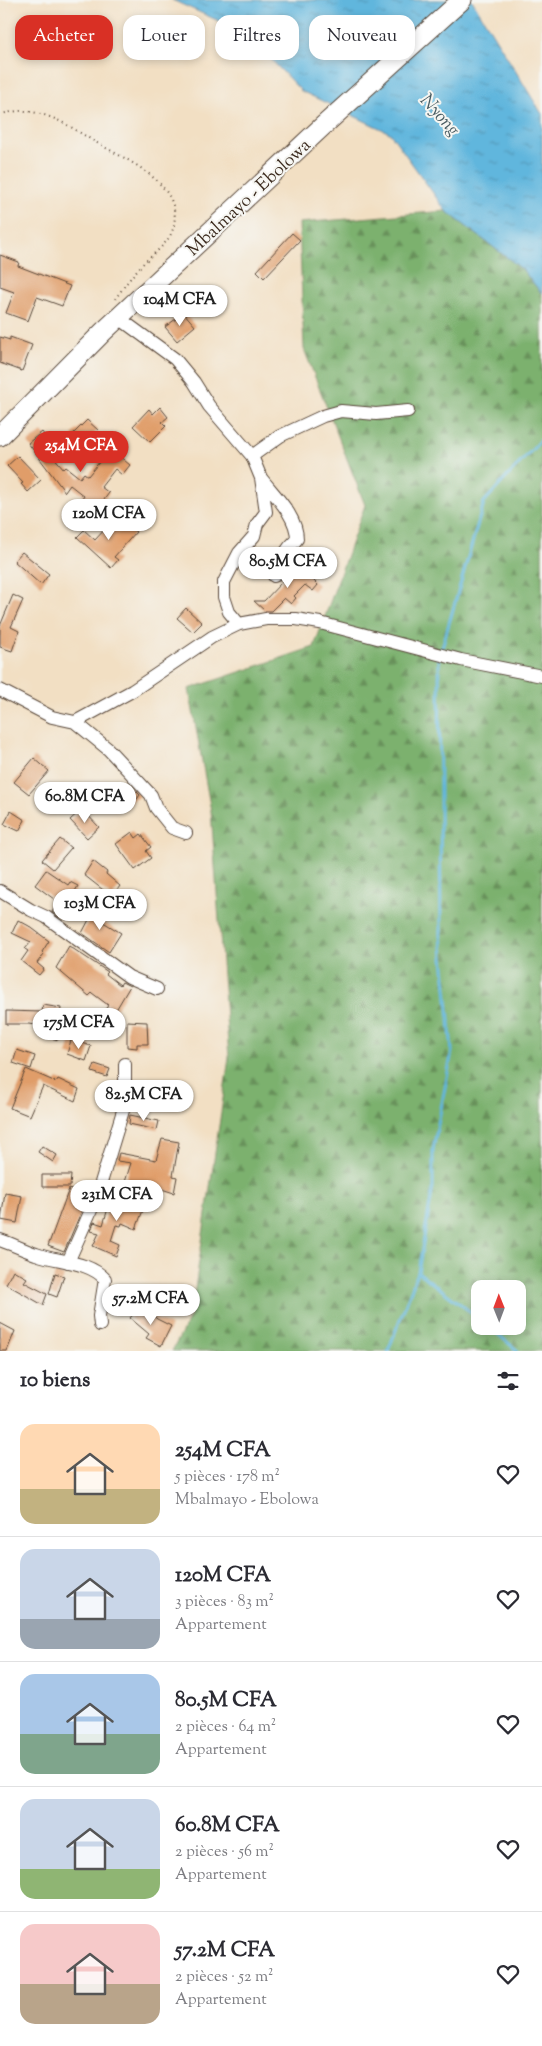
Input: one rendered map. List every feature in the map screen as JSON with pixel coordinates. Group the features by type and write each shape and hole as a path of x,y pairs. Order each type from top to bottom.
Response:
{"highway":[{"name":"Mbalmayo - Ebolowa","path":"0,436 115,311 462,0"}],"street":[{"path":"115,311 175,359 194,382 209,406 252,456 262,478 292,518 297,529 297,540 287,548 278,563 274,576"},
{"path":"252,456 280,436 323,416 341,411 376,414 408,411"},
{"path":"239,624 229,612 224,598 224,582 239,553 254,536 257,524 266,512 262,478"},
{"path":"75,722 132,691 212,637 239,624 266,619 296,619 320,623 461,660 542,676"},
{"path":"0,690 52,717 75,722 108,749 152,795 156,808 172,828 186,833"},
{"path":"0,891 46,917 129,977 157,989"},
{"path":"68,1262 96,1199 125,1104 125,1064"},
{"path":"0,1240 38,1255 90,1268 100,1274 105,1279 99,1316 100,1325"}],"path":[{"path":"0,114 24,110 50,116 72,126 149,174 169,196 174,210 174,225 166,242 139,268 115,311"}],"green space":[{"path":"446,211 522,269 542,294 542,1351 172,1351 191,1316 229,1058 211,811 189,689 314,647 365,505 304,349 299,223"}],"water":[{"name":"Nyong","path":"172,0 472,0 542,114 542,294 522,269 446,211 390,133 301,91 272,60 299,60 299,15 215,15 215,19"}],"building":[{"path":"292,233 300,240 264,278 257,271"},
{"path":"0,255 19,262 18,266 70,286 62,306 37,297 28,321 6,313 14,292 0,287"},
{"path":"184,313 195,326 177,341 165,327"},
{"path":"0,337 10,340 10,337 32,345 22,371 0,363"},
{"path":"160,407 168,417 162,422 166,426 150,442 133,426 149,409 153,414"},
{"path":"87,420 98,430 83,446 72,435"},
{"path":"42,432 52,445 47,449 64,469 66,467 80,478 84,473 88,476 101,460 97,456 107,446 130,465 122,475 115,469 101,487 109,493 94,513 80,502 84,496 70,485 65,492 28,443"},
{"path":"18,456 41,480 28,492 21,484 23,483 7,466"},
{"path":"117,516 136,532 114,557 118,560 111,568 77,537 84,530 95,540"},
{"path":"22,552 49,574 41,585 14,561"},
{"path":"298,565 318,585 313,591 305,585 294,596 296,598 291,604 284,598 271,611 265,611 254,601 264,601"},
{"path":"13,595 23,600 11,627 19,631 12,651 0,647 0,626"},
{"path":"186,608 202,623 193,632 177,618"},
{"path":"34,758 49,771 29,794 14,782"},
{"path":"117,781 129,792 132,787 140,795 137,799 135,797 125,809 107,793"},
{"path":"82,809 99,827 87,838 70,820"},
{"path":"11,811 25,820 19,831 4,824"},
{"path":"132,832 136,838 141,834 151,847 146,851 151,858 135,870 116,844"},
{"path":"60,839 71,848 53,869 42,860"},
{"path":"93,861 120,886 112,897 84,875"},
{"path":"46,870 68,885 70,882 78,886 74,893 87,903 82,909 69,900 59,917 52,912 58,902 35,885"},
{"path":"93,906 104,914 100,920 121,933 109,952 82,933 91,916 88,914"},
{"path":"18,920 49,941 42,952 44,954 37,963 44,969 39,975 21,961 28,951 25,949 31,942 12,933"},
{"path":"69,946 108,972 106,974 120,985 122,982 130,986 113,1015 106,1009 108,1005 92,993 89,996 56,968"},
{"path":"43,1005 61,1008 58,1040 44,1036 47,1026 6,1024 6,1011 42,1012"},
{"path":"127,1021 147,1022 148,1044 137,1044 137,1048 127,1047"},
{"path":"71,1040 91,1046 86,1061 67,1054"},
{"path":"17,1050 35,1056 31,1069 13,1063"},
{"path":"95,1064 110,1069 107,1077 92,1072"},
{"path":"26,1069 56,1082 58,1079 79,1089 75,1101 43,1086 30,1116 10,1108"},
{"path":"130,1115 159,1121 157,1130 129,1124"},
{"path":"162,1139 179,1142 173,1176 177,1177 174,1193 143,1183 142,1187 125,1182 131,1163 117,1161 119,1153 156,1160"},
{"path":"42,1146 57,1155 53,1162 38,1152"},
{"path":"42,1175 71,1175 70,1187 42,1187"},
{"path":"69,1189 88,1196 64,1252 48,1246"},
{"path":"5,1193 22,1196 17,1223 1,1220"},
{"path":"112,1195 132,1202 134,1198 146,1202 136,1229 122,1223 121,1226 116,1225 111,1241 120,1245 116,1256 93,1246 99,1233 91,1231 94,1222 103,1225"},
{"path":"13,1270 27,1278 24,1282 47,1294 43,1305 6,1284"},
{"path":"55,1273 64,1276 57,1297 49,1294"},
{"path":"141,1305 157,1319 171,1326 161,1346 146,1338 149,1334 130,1318"},
{"path":"0,1323 15,1331 7,1351 0,1351"}],"waterway":[{"path":"441,651 484,502 542,439"},
{"path":"439,657 441,936 452,1051 433,1150 433,1187 418,1272 471,1312"},
{"path":"388,1351 418,1272"},
{"path":"499,1335 518,1351"}]}
